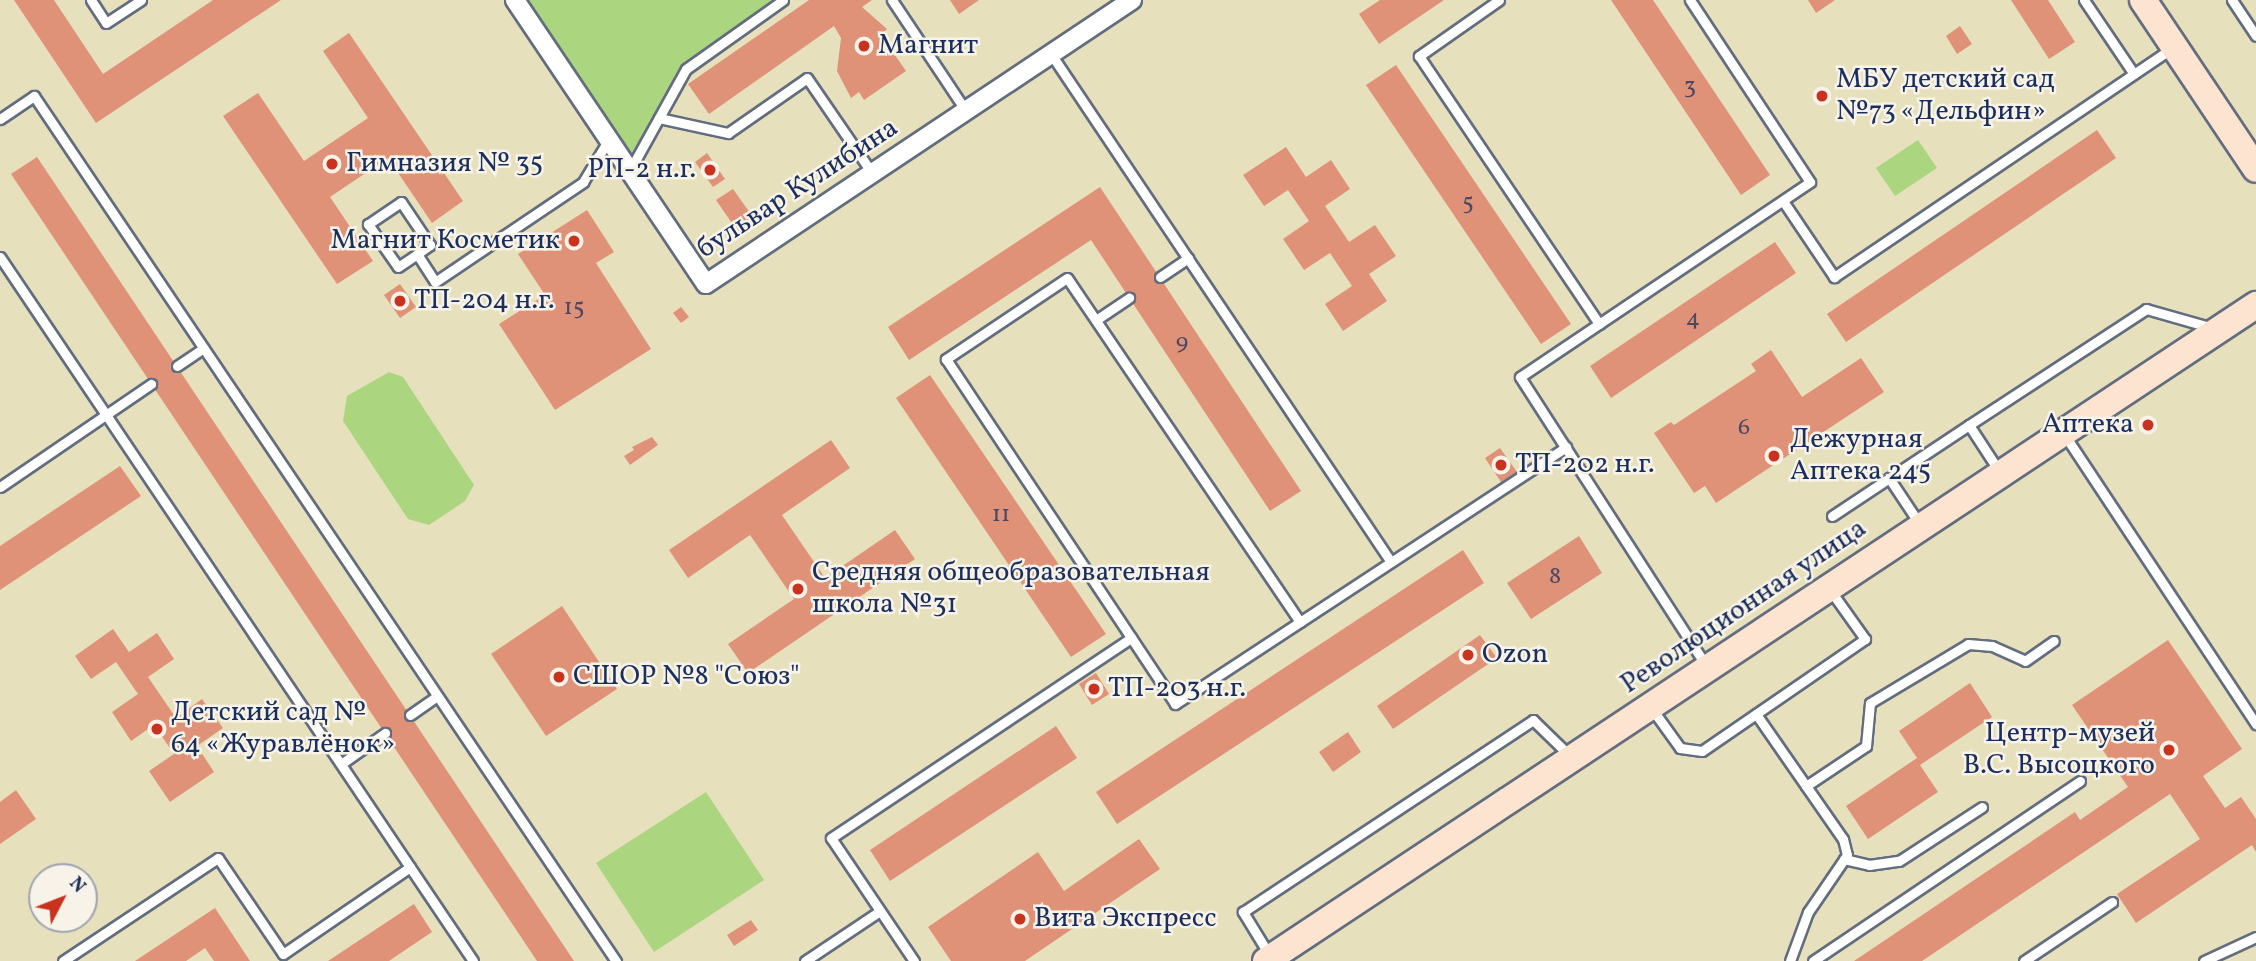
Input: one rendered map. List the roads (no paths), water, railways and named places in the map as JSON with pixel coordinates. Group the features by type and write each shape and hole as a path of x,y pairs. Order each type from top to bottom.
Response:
{"main road":[{"path":"2143,0 2256,169"},
{"name":"Революционная улица","path":"1269,959 2256,305"}],"street":[{"name":"бульвар Кулибина","path":"515,0 706,284 1132,0"}],"lane":[{"path":"91,0 106,23 141,0"},
{"path":"630,170 686,69 783,0"},
{"path":"892,0 966,111"},
{"path":"1499,0 1419,56 1599,324"},
{"path":"1690,0 1811,182 1521,377 1708,668"},
{"path":"2084,0 2134,74"},
{"path":"2232,0 2256,36"},
{"path":"1783,201 1834,277 2174,47"},
{"path":"1051,54 1391,562"},
{"path":"659,118 728,133 807,78 873,173"},
{"path":"0,119 34,96 616,961"},
{"path":"417,254 435,282 583,182 609,139"},
{"path":"401,202 430,245 417,254 398,267 368,224 401,202"},
{"path":"0,257 473,961"},
{"path":"1160,277 1188,258"},
{"path":"1300,622 1067,278 946,359 1175,704 1300,622 1566,447"},
{"path":"1096,320 1129,298"},
{"path":"1832,516 2146,309 2218,330"},
{"path":"177,366 204,348"},
{"path":"0,487 151,384"},
{"path":"1969,425 2001,474"},
{"path":"2063,433 2256,724"},
{"path":"1888,478 1921,527"},
{"path":"1650,706 1680,748 1702,751 1865,639 1829,588"},
{"path":"914,961 831,838 1131,638"},
{"path":"1806,786 1866,746 1870,703 1968,644 1992,646 2025,661 2054,641"},
{"path":"410,715 438,696"},
{"path":"1756,714 1843,839 1844,859 1808,912 1790,961"},
{"path":"1269,959 1243,912 1252,906 1534,720 1573,758"},
{"path":"341,764 385,733"},
{"path":"1812,961 2080,781"},
{"path":"1844,859 1869,865 1899,861 1982,807"},
{"path":"63,961 218,858 283,954 410,867"},
{"path":"2024,961 2112,902"},
{"path":"805,961 880,911"},
{"path":"2204,961 2256,937"}],"place":[{"name":"Магнит","path":"864,46"},
{"name":"МБУ детский сад №73 «Дельфин»","path":"1822,96"},
{"name":"Гимназия № 35","path":"332,164"},
{"name":"РП-2 н.г.","path":"710,170"},
{"name":"Магнит Косметик","path":"574,241"},
{"name":"ТП-204 н.г.","path":"400,301"},
{"name":"Аптека","path":"2148,425"},
{"name":"Дежурная Аптека 245","path":"1774,456"},
{"name":"ТП-202 н.г.","path":"1501,465"},
{"name":"Средняя общеобразовательная школа №31","path":"798,589"},
{"name":"Ozon","path":"1468,655"},
{"name":"СШОР №8 \"Союз\"","path":"559,677"},
{"name":"ТП-203 н.г.","path":"1094,689"},
{"name":"Детский сад № 64 «Журавлёнок»","path":"157,729"},
{"name":"Центр-музей В.С. Высоцкого","path":"2169,750"},
{"name":"Вита Экспресс","path":"1020,919"}]}
